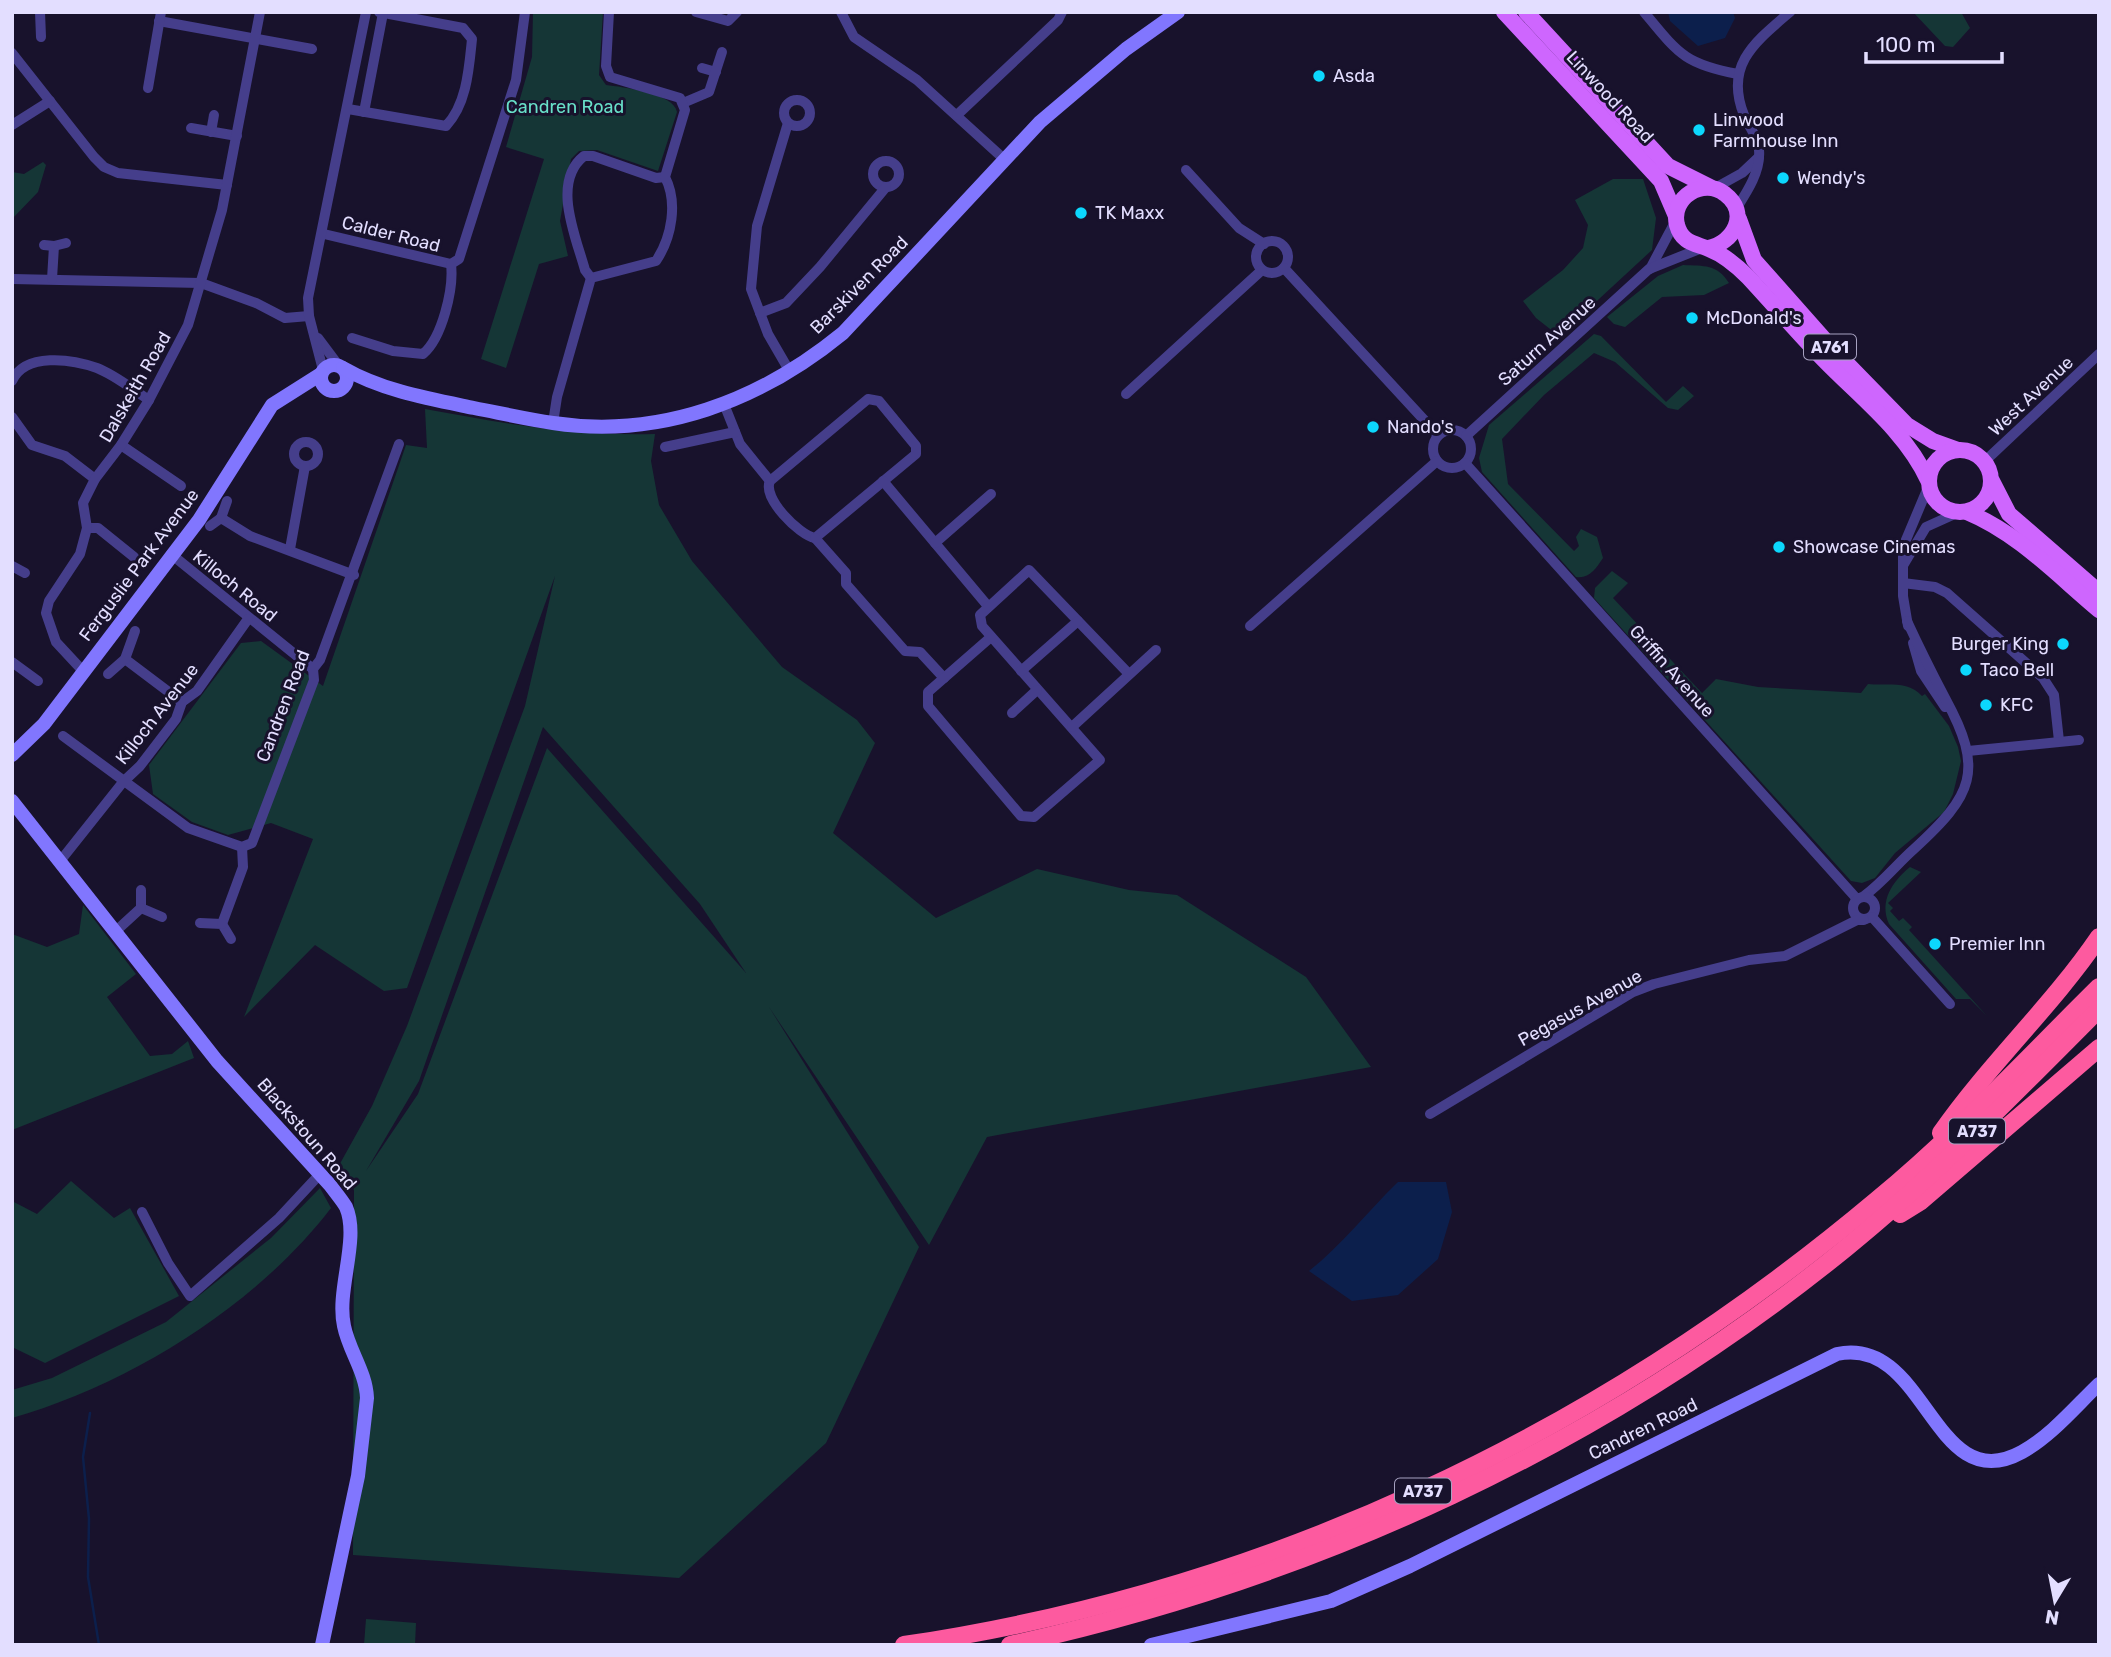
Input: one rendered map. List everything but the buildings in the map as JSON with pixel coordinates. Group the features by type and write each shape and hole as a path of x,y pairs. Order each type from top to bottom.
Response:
{"highway":[{"path":"1922,1161 1966,1096 2077,967 2099,937"},
{"name":"A737","path":"904,1645 1001,1629 1172,1586 1320,1535 1451,1479 1584,1409 1694,1340 1801,1262 1922,1161 2099,986"},
{"name":"A737","path":"1010,1645 1115,1620 1232,1585 1346,1543 1453,1497 1561,1441 1641,1394 1742,1327 1849,1246 1948,1159 2099,1009"},
{"path":"1849,1246 1921,1201 2099,1048"}],"main road":[{"name":"Linwood Road","path":"1513,14 1668,166 1713,188"},
{"name":"Linwood Road","path":"1513,14 1661,181 1676,218"},
{"path":"1700,188 1713,188 1728,195 1737,211 1734,233 1727,241 1705,248 1689,242 1682,235 1676,218 1683,198 1700,188"},
{"name":"A761","path":"1737,211 1754,260 1832,348 1907,425 1933,441 1958,450"},
{"name":"A761","path":"1705,248 1743,272 1823,359 1905,440 1929,483"},
{"path":"2099,592 2009,514 1985,461 1968,451 1958,450 1939,458 1929,483 1937,504 1989,521 2018,540 2099,610"},
{"path":"1962,513 1985,501 1992,481"}],"street":[{"path":"40,12 41,37"},
{"name":"Dalskeith Road","path":"82,670 56,642 46,612 49,601 80,554 87,528 83,503 94,479 121,445 179,348 201,283 227,185 260,12"},
{"path":"336,391 324,387 309,316 308,298 324,234 366,12"},
{"path":"352,338 393,351 423,354 433,346 453,283 451,264 459,259 516,80 525,12"},
{"path":"591,278 656,261 663,250 673,207 673,192 665,177 685,110 680,98 610,77 606,66 610,12"},
{"path":"696,12 729,21 737,12"},
{"path":"842,12 854,37 886,55 1004,159"},
{"path":"957,115 1058,20 1062,12"},
{"name":"Barskiven Road","path":"341,367 371,384 553,424 621,427 658,423 724,404 763,388 790,372 843,333 1004,159 1074,92 1178,12"},
{"path":"1644,12 1687,60 1705,68 1738,74"},
{"path":"1737,211 1753,180 1759,157 1759,147 1744,115 1737,89 1738,74 1743,59 1790,12"},
{"path":"348,109 364,112 446,126 457,115 469,68 472,39 463,28 381,13 364,112"},
{"path":"148,88 160,17 312,49"},
{"path":"12,52 94,157 110,170 227,185"},
{"path":"684,103 709,92 722,52"},
{"path":"702,68 716,72"},
{"path":"12,125 50,101"},
{"path":"211,132 214,116"},
{"path":"788,122 757,226 751,289 768,334 790,372"},
{"path":"191,128 237,136"},
{"path":"591,278 585,270 568,207 568,193 578,161 584,156 593,156 656,178 665,177"},
{"path":"1713,188 1742,173 1759,157"},
{"path":"1186,170 1239,228 1264,243 1273,242 1283,246 1288,259 1284,268 1275,273 1262,270"},
{"path":"760,313 786,303 820,267 886,187"},
{"name":"Saturn Avenue","path":"1466,436 1649,269 1676,218"},
{"name":"Calder Road","path":"324,234 451,264"},
{"path":"52,279 49,246 66,243"},
{"path":"1262,270 1256,256 1264,243"},
{"name":"Saturn Avenue","path":"1649,269 1705,248"},
{"path":"1284,268 1438,435"},
{"path":"1126,394 1262,270"},
{"path":"553,424 557,397 591,278"},
{"path":"12,279 201,283 256,303 285,318 309,316"},
{"path":"290,396 336,391 348,380 314,332"},
{"name":"West Avenue","path":"1985,461 2099,355"},
{"path":"12,381 24,366 34,362 70,363 95,368 149,400"},
{"path":"322,372 331,365 341,367"},
{"name":"Ferguslie Park Avenue","path":"12,755 44,724 211,502 272,405 290,396 322,372"},
{"name":"Barskiven Road","path":"336,391 371,384"},
{"path":"815,538 916,454 916,446 878,401 867,399 770,481 766,488 768,496 799,530 815,538 843,569 846,584 905,651 920,652 944,678"},
{"path":"724,404 740,444 770,481"},
{"path":"12,417 32,444 65,456 94,479"},
{"path":"1454,430 1466,436 1471,452 1465,463 1451,468 1437,461 1433,449 1438,435 1454,430"},
{"path":"665,447 735,432"},
{"name":"Candren Road","path":"242,847 252,843 314,680 313,669 320,660 354,575 394,466 399,444"},
{"path":"121,445 181,486"},
{"path":"1250,626 1437,461"},
{"name":"Griffin Avenue","path":"1465,463 1858,901"},
{"path":"289,549 305,466"},
{"path":"394,466 406,470"},
{"path":"883,481 987,605"},
{"path":"1836,931 1858,901 1886,880 1954,808 1966,784 1968,751 1961,724 1907,621 1903,583 1904,539 1929,483"},
{"path":"935,543 991,494"},
{"path":"210,526 221,518 227,501"},
{"path":"1904,564 1926,527 1962,513"},
{"path":"221,518 250,536 354,575"},
{"path":"87,528 97,528 134,557"},
{"name":"Killoch Road","path":"171,554 313,669"},
{"path":"12,566 25,573"},
{"path":"991,637 928,692 928,706 1021,816 1034,817 1100,760 991,637 982,626 979,615 1029,570 1129,674"},
{"path":"1903,583 1936,587 1947,593 2043,678 2054,695 2059,741"},
{"name":"Killoch Avenue","path":"61,860 123,782 140,766 176,719 182,702 197,691 248,619"},
{"path":"1021,671 1077,621"},
{"path":"108,674 125,659 135,631"},
{"path":"1072,727 1156,650"},
{"path":"125,659 182,702"},
{"path":"12,662 38,681"},
{"path":"1012,713 1037,690"},
{"path":"63,736 188,828 242,847 243,867 222,924"},
{"path":"1968,751 2079,740"},
{"name":"Blackstoun Road","path":"12,801 117,930 217,1061 320,1174 346,1207 350,1225 341,1304 344,1326 367,1385 367,1398 358,1476 322,1645"},
{"path":"1871,915 1886,880"},
{"path":"117,930 141,908 141,890"},
{"path":"1858,901 1857,917 1871,915"},
{"path":"1858,901 1874,901 1871,915"},
{"path":"141,908 162,917"},
{"path":"1871,915 1950,1004"},
{"name":"Pegasus Avenue","path":"1430,1114 1633,992 1654,984 1749,960 1786,956 1871,915"},
{"path":"201,923 222,924"},
{"path":"222,924 231,939"},
{"path":"142,1212 168,1263 190,1296 279,1218 320,1174"},
{"name":"Candren Road","path":"1151,1645 1331,1601 1410,1566 1837,1354 1857,1352 1884,1360 1900,1374 1950,1442 1966,1453 1984,1458 2007,1458 2024,1451 2099,1384"}],"green space":[{"name":"Candren Road","path":"533,12 603,12 599,75 606,85 635,89 657,96 674,105 677,112 658,171 597,150 579,151 571,159 560,221 568,256 539,264 506,368 481,359 544,159 506,147 532,57"},
{"path":"1913,12 1961,12 1970,28 1953,47 1945,46"},
{"path":"43,162 46,165 38,192 12,219 12,172 24,174"},
{"path":"1613,179 1643,179 1656,218 1652,250 1559,336 1536,318 1523,301 1563,270 1583,248 1588,225 1575,200"},
{"path":"1683,265 1715,269 1729,283 1704,295 1662,297 1625,327 1614,324 1607,317 1658,276"},
{"path":"1594,334 1601,336 1666,402 1683,386 1694,396 1678,410 1668,408 1615,362 1594,353 1544,395 1502,439 1508,484 1574,551 1579,546 1576,537 1581,529 1597,537 1603,558 1589,575 1576,577 1482,472 1479,458 1489,425"},
{"path":"425,409 567,431 655,434 651,461 659,505 692,561 782,667 857,720 875,743 833,833 936,918 1037,869 1129,890 1177,895 1306,977 1371,1067 987,1137 929,1245 769,1007 919,1247 826,1443 679,1578 353,1555 354,1190 337,1169 372,1106 407,1026 525,706 555,576 407,988 384,991 315,945 244,1017 313,839 271,823 228,835 192,822 153,794 149,765 241,643 261,641 323,686 406,445 427,448","holes":["543,727 700,904 746,973 547,748 418,1094 366,1171 419,1081"]},
{"path":"1612,571 1628,583 1613,598 1702,693 1716,679 1758,687 1861,693 1868,684 1897,685 1910,688 1922,696 1925,694 1949,726 1961,761 1953,794 1944,812 1895,853 1875,878 1862,883 1851,881 1594,598 1595,588"},
{"path":"1910,867 1921,872 1888,903 1893,908 1890,911 1899,921 1903,918 1912,927 1909,930 1987,1016 1970,999 1956,999 1889,924 1886,908 1889,892"},
{"path":"83,905 136,974 107,997 150,1056 172,1054 188,1041 194,1058 12,1130 12,934 47,947 79,934"},
{"path":"71,1181 114,1218 130,1208 179,1296 45,1363 12,1347 12,1201 37,1214"},
{"path":"320,1188 331,1208 301,1244 228,1309 188,1337 101,1385 12,1418 12,1390 52,1378 166,1322 271,1238"},
{"path":"366,1619 416,1623 415,1645 364,1645"}],"water":[{"path":"1668,12 1733,12 1735,18 1725,38 1698,46 1670,21"},
{"path":"1398,1182 1446,1182 1452,1212 1438,1259 1398,1295 1352,1301 1309,1271"}],"waterway":[{"path":"90,1413 83,1457 89,1519 88,1577 99,1645"}],"place":[{"name":"Asda","path":"1319,76"},
{"name":"Linwood Farmhouse Inn","path":"1699,130"},
{"name":"Wendy's","path":"1783,178"},
{"name":"TK Maxx","path":"1081,213"},
{"name":"McDonald's","path":"1692,318"},
{"name":"Nando's","path":"1373,427"},
{"name":"Showcase Cinemas","path":"1779,547"},
{"name":"Burger King","path":"2063,644"},
{"name":"Taco Bell","path":"1966,670"},
{"name":"KFC","path":"1986,705"},
{"name":"Premier Inn","path":"1935,944"}]}
